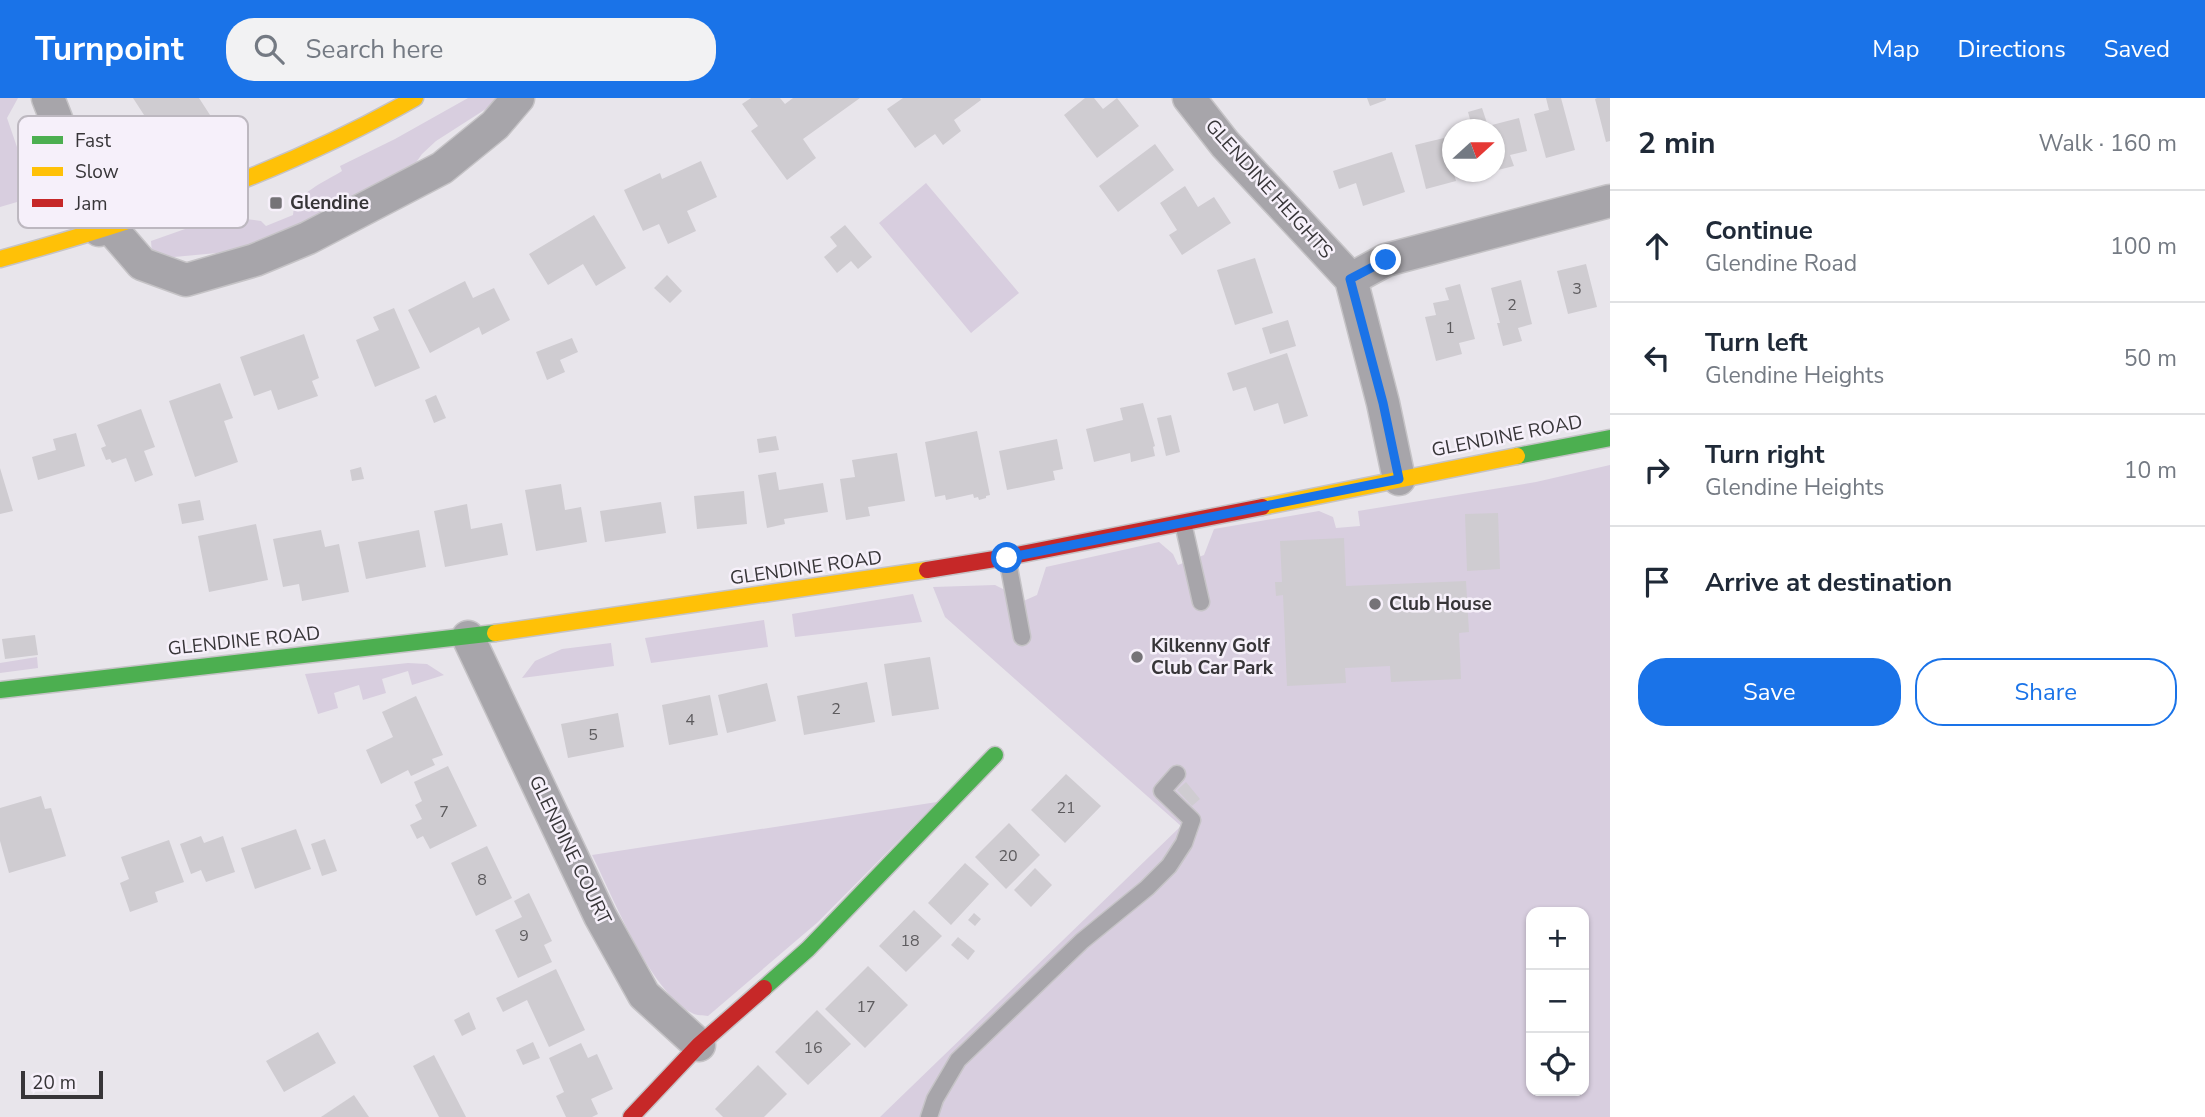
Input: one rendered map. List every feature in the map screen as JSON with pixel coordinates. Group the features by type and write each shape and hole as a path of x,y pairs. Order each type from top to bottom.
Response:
{"street":[{"path":"48,98 56,116"},
{"path":"248,178 290,162 415,98"},
{"path":"0,259 104,228 142,264 186,280 255,260 308,238 442,168 495,125 519,98"},
{"name":"GLENDINE HEIGHTS","path":"1189,98 1225,145 1350,279 1383,403 1399,479"},
{"path":"1350,279 1386,260 1610,201"},
{"name":"GLENDINE ROAD","path":"0,690 468,637 854,582 1007,558 1610,438"},
{"name":"GLENDINE COURT","path":"468,637 600,916 644,995 699,1045"},
{"path":"631,1117 699,1045 808,949 995,755"}],"lane":[{"path":"1182,523 1200,602"},
{"path":"1007,558 1022,637"},
{"path":"929,1117 935,1099 958,1060 1082,941 1147,888 1169,866 1184,843 1192,820 1162,791 1177,774"}],"shaded area":[{"path":"0,98 18,98 7,118 18,150 18,202 0,207"},
{"path":"468,98 503,98 436,141 410,171 310,225 228,252 174,257 152,253 151,241 188,228 248,228 248,219 261,221 266,226 293,215 295,207 305,194 342,171 340,166"},
{"path":"926,183 1019,293 971,333 879,223"},
{"path":"1610,465 1610,1117 880,1117 1181,826 945,617 933,587 995,585 1007,591 1019,603 1037,595 1046,567 1159,542 1173,554 1178,565 1204,555 1214,529 1319,511 1333,517 1336,528 1360,526 1358,511 1536,482"},
{"path":"913,594 922,622 795,637 792,614"},
{"path":"764,620 768,647 651,663 645,638"},
{"path":"611,643 614,666 522,678 535,661 562,649"},
{"path":"37,657 38,668 0,673 0,663"},
{"path":"408,663 427,664 444,675 412,685 408,671 382,679 386,693 363,700 359,685 334,693 338,708 318,714 305,674"},
{"path":"937,802 818,922 708,1016 692,1013 661,985 634,942 592,855"}],"building":[{"path":"133,98 199,98 210,115 208,116 145,116"},
{"path":"751,98 780,98 785,104 793,98 860,98 803,139 816,158 787,180 751,131 758,126 742,104"},
{"path":"903,98 981,100 954,120 961,131 943,145 935,134 915,148 887,109"},
{"path":"1085,98 1094,98 1103,109 1117,98 1139,126 1097,158 1064,115"},
{"path":"1367,98 1386,98 1386,100 1370,106"},
{"path":"1546,98 1561,98 1575,150 1546,158 1534,114 1549,110"},
{"path":"1610,98 1610,141 1606,142 1595,99"},
{"path":"1482,108 1486,119 1470,119 1468,112"},
{"path":"1519,118 1527,151 1510,155 1514,166 1505,168 1505,122"},
{"path":"1442,138 1442,182 1452,182 1426,189 1415,145"},
{"path":"1155,144 1174,170 1118,212 1099,186"},
{"path":"1392,152 1405,192 1363,206 1356,183 1339,189 1333,171"},
{"path":"701,161 717,197 687,211 696,231 668,244 659,224 643,231 624,190 660,173 662,179"},
{"path":"1185,186 1198,207 1214,197 1231,223 1182,255 1169,235 1177,230 1160,203"},
{"path":"594,215 626,268 596,286 583,264 548,285 529,254"},
{"path":"845,225 872,257 858,269 851,261 837,273 824,257 837,246 830,237"},
{"path":"1255,258 1273,313 1235,325 1217,270"},
{"path":"1586,264 1597,307 1568,314 1557,271"},
{"path":"667,275 682,291 670,303 654,288"},
{"path":"1521,280 1532,324 1518,328 1522,341 1503,346 1491,288"},
{"path":"465,281 473,298 494,288 510,320 482,335 479,327 430,353 408,310"},
{"path":"1460,284 1475,339 1459,343 1462,354 1436,361 1425,317 1436,315 1433,303 1449,300 1445,288"},
{"path":"394,308 420,368 375,387 356,340 379,330 373,317"},
{"path":"1288,320 1296,346 1270,354 1262,328"},
{"path":"304,334 319,378 312,381 318,396 278,410 271,390 254,396 240,357"},
{"path":"572,338 578,352 560,360 565,372 547,380 536,352"},
{"path":"1287,353 1308,416 1284,424 1278,403 1254,411 1246,387 1233,391 1227,373"},
{"path":"220,383 233,418 224,421 238,462 195,477 169,401"},
{"path":"436,395 446,418 434,423 425,400"},
{"path":"1143,403 1155,446 1155,456 1131,462 1130,453 1094,462 1086,429 1123,420 1120,408"},
{"path":"141,409 155,447 144,451 153,475 135,482 126,458 112,463 110,459 106,460 101,448 106,446 97,425"},
{"path":"1171,415 1180,452 1166,456 1157,418"},
{"path":"977,431 990,495 979,500 978,497 974,498 973,494 946,500 945,495 935,497 925,442"},
{"path":"76,433 85,466 38,480 32,457 56,450 53,439"},
{"path":"776,436 779,450 759,453 757,439"},
{"path":"1057,439 1063,469 1053,471 1055,480 1007,490 999,451"},
{"path":"897,453 905,501 868,507 870,516 846,520 840,479 855,477 852,460"},
{"path":"361,467 364,479 352,481 350,470"},
{"path":"0,468 13,511 0,514"},
{"path":"776,472 779,490 823,483 828,512 784,519 785,524 767,528 758,475"},
{"path":"561,484 565,510 581,507 587,542 536,551 525,490"},
{"path":"744,491 747,524 697,529 694,496"},
{"path":"200,500 204,520 182,524 178,504"},
{"path":"661,502 666,533 605,542 600,511"},
{"path":"467,504 471,529 502,523 508,555 445,567 434,511"},
{"path":"1498,513 1500,569 1467,571 1465,514"},
{"path":"256,524 268,580 209,592 198,536"},
{"path":"321,530 325,547 339,544 349,592 302,601 299,584 283,587 273,539"},
{"path":"419,530 426,567 366,579 358,542"},
{"name":"Club House","path":"1344,538 1346,586 1466,581 1469,632 1459,633 1461,679 1391,682 1390,666 1345,668 1346,683 1287,686 1283,595 1276,596 1275,582 1282,582 1280,541"},
{"path":"35,635 38,655 5,659 2,639"},
{"path":"930,657 939,709 892,716 884,664"},
{"path":"867,682 875,722 804,735 797,696"},
{"path":"767,683 776,721 727,733 718,695"},
{"path":"710,695 718,735 669,745 662,705"},
{"path":"416,696 443,755 432,759 435,765 411,776 408,770 381,784 366,750 393,737 382,712"},
{"path":"618,713 624,747 568,758 561,724"},
{"path":"448,766 477,826 430,849 423,836 417,839 410,825 422,819 415,805 422,801 414,782"},
{"path":"1066,774 1101,806 1065,843 1031,810"},
{"path":"1186,782 1200,799 1192,806 1177,790"},
{"path":"41,796 45,809 51,808 66,856 9,873 0,841 0,808"},
{"path":"1009,823 1040,855 1006,889 975,857"},
{"path":"296,829 311,869 255,889 241,848"},
{"path":"201,836 204,843 223,836 235,872 206,882 201,870 191,874 180,844"},
{"path":"325,839 337,871 322,876 311,844"},
{"path":"169,840 184,882 155,892 158,902 130,912 120,883 129,879 121,857"},
{"path":"487,846 512,898 476,916 451,863"},
{"path":"965,863 989,884 951,925 928,903"},
{"path":"1035,868 1052,885 1031,907 1014,890"},
{"path":"529,893 552,941 544,945 552,962 518,978 495,930 522,917 514,901"},
{"path":"914,910 942,936 906,972 879,946"},
{"path":"974,913 981,919 975,926 968,920"},
{"path":"958,937 975,951 968,960 951,945"},
{"path":"868,966 908,1005 865,1048 825,1009"},
{"path":"556,969 585,1030 549,1047 527,1000 503,1012 496,998"},
{"path":"817,1010 851,1044 808,1085 775,1052"},
{"path":"469,1012 476,1029 462,1036 454,1020"},
{"path":"318,1032 336,1063 284,1092 266,1061"},
{"path":"533,1042 540,1058 523,1065 516,1050"},
{"path":"581,1043 588,1058 597,1054 613,1089 591,1099 598,1114 592,1117 566,1117 556,1096 564,1092 549,1058"},
{"path":"434,1055 466,1117 439,1117 413,1066"},
{"path":"758,1065 787,1094 764,1117 723,1117 715,1109"},
{"path":"354,1095 369,1117 321,1117"}],"traffic: fast":[{"path":"1517,456 1610,438"},
{"path":"0,690 495,633"},
{"path":"764,988 808,949 995,755"}],"traffic: slow":[{"path":"248,178 315,149 415,98"},
{"path":"0,259 108,228"},
{"path":"1262,507 1517,456"},
{"path":"495,633 927,570"}],"traffic: jam":[{"path":"927,570 1262,507"},
{"path":"631,1117 699,1045 764,988"}],"place":[{"name":"Glendine","path":"276,203"},
{"name":"Club House","path":"1375,604"},
{"name":"Kilkenny Golf Club Car Park","path":"1137,657"}],"route":[{"path":"1007,558 1399,479 1383,403 1350,279 1386,260"}]}
